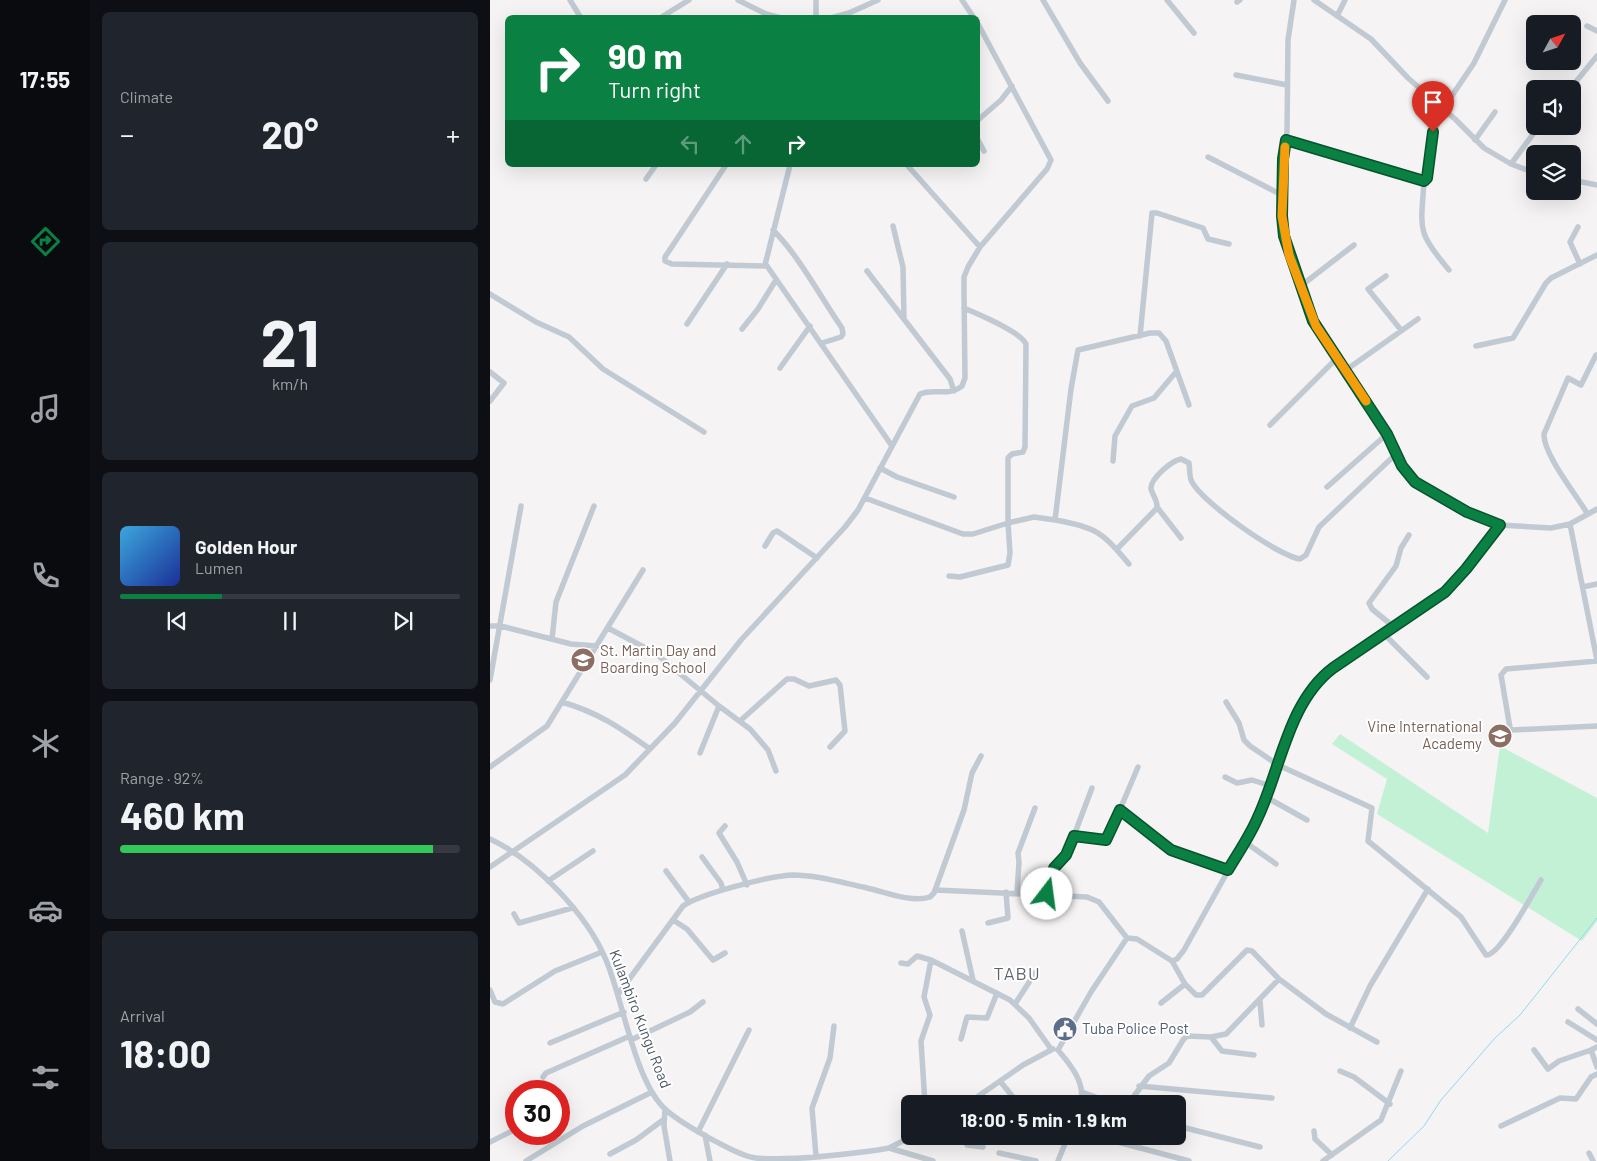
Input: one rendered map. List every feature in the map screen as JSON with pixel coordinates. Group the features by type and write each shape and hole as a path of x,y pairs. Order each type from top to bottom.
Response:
{"street":[{"path":"570,0 579,15"},
{"path":"665,15 689,0"},
{"path":"738,0 763,15"},
{"path":"816,0 816,15"},
{"path":"842,15 878,0"},
{"path":"962,0 972,15"},
{"path":"1043,0 1080,63 1108,101"},
{"path":"1167,0 1194,33"},
{"path":"1294,0 1290,25 1286,140 1283,159 1284,236 1313,321 1387,434 1402,466 1415,482 1467,512 1500,525 1540,529 1570,524 1597,509"},
{"path":"1314,0 1371,40 1408,78 1492,154 1526,170"},
{"path":"1337,16 1345,0"},
{"path":"1449,270 1432,250 1422,232 1424,181 1428,172 1432,138 1444,109 1483,47 1505,0"},
{"path":"1587,26 1597,31"},
{"path":"490,867 626,776 701,692 742,640 845,527 865,498 920,394 925,392 954,391 964,382 964,278 980,247 1020,203 1051,163 1049,153 980,28"},
{"path":"1577,80 1597,56"},
{"path":"1236,75 1287,85"},
{"path":"980,118 1001,100 1012,86"},
{"path":"1475,140 1495,112"},
{"path":"1511,164 1533,135"},
{"path":"1286,140 1424,181"},
{"path":"980,143 984,150"},
{"path":"1208,157 1282,195"},
{"path":"646,179 655,167"},
{"path":"725,167 665,259 667,263 672,264 765,265"},
{"path":"789,167 765,265 822,343 892,446"},
{"path":"909,167 980,247"},
{"path":"1581,182 1597,185"},
{"path":"1140,336 1152,213 1203,228 1208,239 1230,244"},
{"path":"893,226 903,267 904,319"},
{"path":"1578,227 1570,242 1580,264"},
{"path":"773,230 793,251 799,265 842,328 843,334 841,337 822,343"},
{"path":"1302,285 1354,246"},
{"path":"1476,346 1513,338 1546,283 1551,278 1596,258"},
{"path":"687,324 727,264"},
{"path":"868,271 950,379 954,391"},
{"path":"1386,276 1368,289 1401,330"},
{"path":"742,329 758,309 776,280"},
{"path":"490,294 536,322 569,337 603,369 704,432"},
{"path":"948,576 960,577 1008,564 1010,553 1008,458 1012,454 1023,452 1025,444 1026,344 1016,335 964,308"},
{"path":"1346,370 1418,319"},
{"path":"780,368 810,326"},
{"path":"1055,520 1071,389 1078,350 1155,332 1162,336 1189,405"},
{"path":"1588,514 1551,454 1544,440 1544,434 1568,378 1581,385 1596,355"},
{"path":"1270,425 1337,358"},
{"path":"490,372 504,383 490,401"},
{"path":"1113,461 1115,436 1132,406 1154,398 1176,372"},
{"path":"1326,487 1387,434"},
{"path":"1181,538 1158,507 1151,490 1152,483 1174,462 1185,460 1189,463 1192,484 1224,515 1277,548 1300,559 1306,555 1319,527 1397,453"},
{"path":"880,468 897,477 954,497"},
{"path":"865,498 963,534 973,534 1034,517 1088,526 1116,549 1129,564"},
{"path":"490,680 522,506"},
{"path":"552,639 556,602 594,506"},
{"path":"1116,549 1158,507"},
{"path":"1570,524 1597,660 1506,669 1501,675 1510,728 1512,730 1597,726"},
{"path":"1172,960 1177,959 1184,950 1245,842 1271,786 1297,716 1317,681 1333,668 1445,592 1466,569 1500,525"},
{"path":"765,546 773,533 777,531 817,558"},
{"path":"1394,627 1372,609 1369,603 1396,566 1401,548 1409,535"},
{"path":"490,767 544,729 597,646 642,570"},
{"path":"1583,587 1597,584"},
{"path":"490,626 501,626 571,644 597,646"},
{"path":"608,628 655,652 701,692 750,728 764,745 776,771"},
{"path":"1384,634 1427,677"},
{"path":"740,721 787,680 794,679 809,686 836,680 840,685 845,731 830,747"},
{"path":"562,702 590,710 606,718 650,749"},
{"path":"1226,702 1239,724 1245,742 1278,765 1372,808 1368,840 1461,917 1489,956 1509,934 1540,880"},
{"path":"700,753 719,706"},
{"path":"619,994 683,906 689,902 724,890 792,876 836,881 906,897 929,898 935,890 964,810 972,773 981,756"},
{"path":"1074,836 1106,840 1138,767"},
{"path":"1225,777 1237,783 1252,780 1271,786"},
{"path":"1047,894 1054,868 1066,855 1092,788"},
{"path":"1266,797 1307,820"},
{"path":"1017,893 1018,853 1036,808"},
{"path":"1120,810 1171,850 1228,870"},
{"path":"725,826 719,830 719,833 737,862 747,885"},
{"name":"Kulambiro Kungu Road","path":"490,838 528,860 572,908 602,952 619,994 630,1038 652,1092 665,1109 698,1132 756,1158 816,1156 889,1148 901,1142"},
{"path":"1245,842 1276,864"},
{"path":"548,881 593,851"},
{"path":"702,857 724,890"},
{"path":"666,872 689,902"},
{"path":"1350,1028 1370,986 1428,889"},
{"path":"935,890 1047,894 1095,900 1103,906 1127,938 1137,939 1172,960 1185,984 1196,995 1202,995 1247,950 1252,951 1279,979 1326,1014 1377,1042"},
{"path":"988,924 1008,918 1006,892"},
{"path":"514,914 519,923 572,908"},
{"path":"673,920 690,931 714,961 725,953"},
{"path":"962,932 973,980"},
{"path":"1058,1050 1091,992 1127,938"},
{"path":"490,990 495,1002 503,1004 555,971 602,952"},
{"path":"901,963 908,964 917,956 931,960 998,993 1015,1004 1029,1018 1050,1049"},
{"path":"925,1095 921,1042 929,1020 924,998 931,960"},
{"path":"1015,1004 1035,973"},
{"path":"1134,1095 1139,1086 1153,1072 1170,1063 1185,1038 1195,1036 1211,1037 1226,1034 1241,1016 1260,1001 1279,979"},
{"path":"1161,1003 1185,984"},
{"path":"961,1039 967,1017 987,1018 998,993"},
{"path":"1260,1001 1262,1025"},
{"path":"543,1077 546,1073 688,1013 704,1002"},
{"path":"1578,1009 1597,1024"},
{"path":"550,1043 624,1012"},
{"path":"1568,1022 1596,1040 1597,1067"},
{"path":"816,1156 812,1108 830,1058 834,1026"},
{"path":"698,1132 749,1030"},
{"path":"1211,1037 1222,1051 1254,1054"},
{"path":"1534,1050 1548,1068 1559,1061 1595,1048"},
{"path":"980,1095 1050,1049 1058,1050 1072,1068 1082,1095"},
{"path":"1340,1071 1354,1077 1390,1104"},
{"path":"1323,1161 1375,1126 1390,1104 1401,1072"},
{"path":"1501,1126 1560,1098 1576,1099 1591,1077 1597,1074"},
{"path":"1000,1081 1011,1095"},
{"path":"1139,1086 1272,1098"},
{"path":"526,1161 583,1126 652,1092"},
{"path":"1082,1092 1090,1095"},
{"path":"665,1109 663,1120 670,1161"},
{"path":"610,1154 636,1140 663,1120"},
{"path":"1186,1128 1260,1147"},
{"path":"1314,1131 1315,1139 1332,1155"},
{"path":"490,1142 505,1134"},
{"path":"705,1135 710,1161"},
{"path":"967,1145 983,1147"},
{"path":"1058,1161 1064,1145"},
{"path":"1129,1145 1189,1161"},
{"path":"889,1148 933,1161"},
{"path":"998,1152 1036,1161"},
{"path":"1589,1153 1593,1161"}],"green space":[{"path":"1340,734 1488,833 1500,746 1597,798 1597,921 1582,941 1377,814 1387,779 1332,744"}],"waterway":[{"path":"1388,1161 1424,1126 1441,1100 1495,1038 1520,1015 1597,918"}],"slow traffic":[{"path":"1285,147 1282,216 1284,236 1289,255 1313,321 1366,401"}],"place":[{"name":"St. Martin Day and Boarding School","path":"583,660"},
{"name":"Vine International Academy","path":"1500,736"},
{"name":"Tuba Police Post","path":"1065,1029"}],"district":[{"name":"TABU","path":"1017,974"}],"route":[{"path":"1047,894 1054,868 1066,855 1074,836 1105,841 1108,839 1120,810 1171,850 1228,870 1258,817 1294,723 1317,681 1333,668 1445,592 1466,569 1500,525 1467,512 1408,476 1394,445 1313,321 1284,236 1282,216 1283,159 1286,140 1424,181 1427,178 1433,132"}]}
